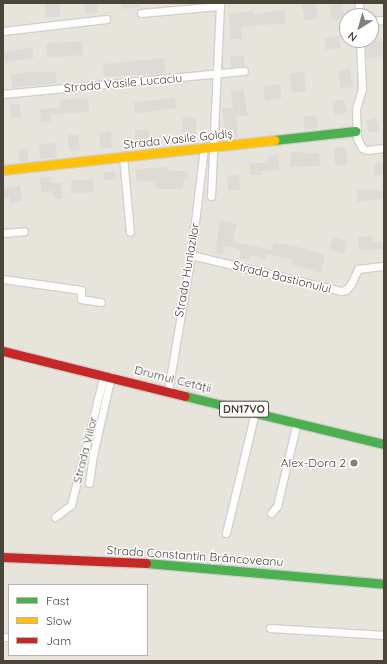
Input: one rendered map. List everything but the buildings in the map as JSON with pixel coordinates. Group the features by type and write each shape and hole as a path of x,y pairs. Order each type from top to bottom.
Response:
{"main road":[{"name":"Strada Vasile Goldiș","path":"3,170 356,131"},
{"name":"Drumul Cetății","path":"3,351 384,444"},
{"name":"Strada Constantin Brâncoveanu","path":"3,557 116,560 384,584"}],"street":[{"path":"140,13 220,4 211,196"},
{"path":"3,31 106,19"},
{"path":"360,48 362,89 356,109 356,131 362,148 384,148"},
{"name":"Strada Vasile Lucaciu","path":"3,94 217,75 244,71"},
{"name":"Strada Huniazilor","path":"168,391 191,255 204,148"},
{"path":"124,157 130,232"},
{"path":"3,233 24,231"},
{"name":"Strada Bastionului","path":"191,255 341,291 346,290 352,284 358,269 384,266"},
{"path":"3,279 81,290 81,299 101,302"},
{"path":"89,483 107,376"},
{"name":"Strada Viilor","path":"55,517 71,504 107,376"},
{"path":"226,533 255,412"},
{"path":"271,514 277,506 297,422"},
{"path":"270,628 384,635"}],"shaded area":[{"path":"3,3 384,3 384,661 3,661"}],"traffic: fast":[{"path":"274,140 356,131"},
{"path":"185,396 384,444"},
{"path":"146,563 384,584"}],"traffic: slow":[{"path":"3,170 274,140"}],"traffic: jam":[{"path":"3,351 185,396"},
{"path":"3,557 146,563"}],"place":[{"name":"Alex-Dora 2","path":"354,463"}]}
